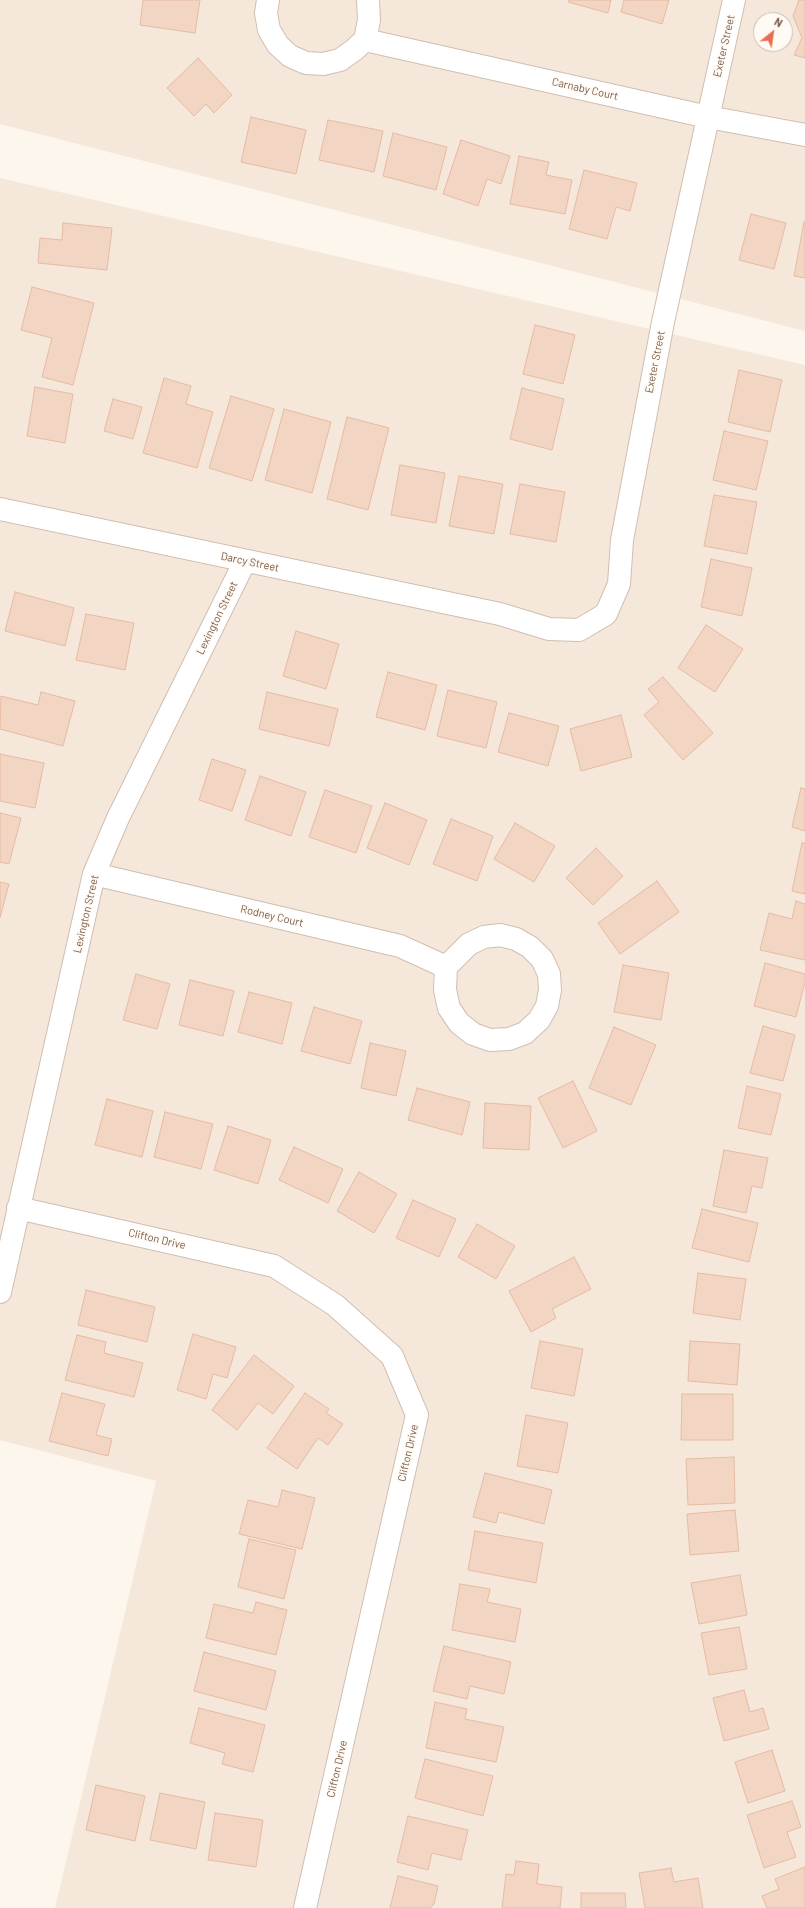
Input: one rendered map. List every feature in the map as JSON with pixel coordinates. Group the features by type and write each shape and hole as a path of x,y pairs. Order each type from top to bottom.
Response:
{"street":[{"path":"268,0 266,13 269,30 278,45 290,56 296,59 306,63 323,64 340,60 365,40 369,20 368,0"},
{"name":"Exeter Street","path":"500,614 549,629 579,630 606,614 618,584 622,540 663,322 734,0"},
{"name":"Carnaby Court","path":"365,40 708,117 805,135"},
{"name":"Darcy Street","path":"0,509 500,614"},
{"name":"Lexington Street","path":"0,1292 94,874 118,818 245,561"},
{"name":"Rodney Court","path":"94,874 400,946 446,968"},
{"path":"500,935 516,939 530,947 538,955 549,974 550,990 547,1006 539,1020 525,1032 509,1039 490,1040 473,1034 459,1023 449,1008 445,990 446,968 469,944 484,937 500,935"},
{"name":"Clifton Drive","path":"18,1208 274,1266 335,1305 392,1356 417,1415 305,1908"}],"shaded area":[{"path":"0,0 805,0 805,331 0,124"},
{"path":"0,178 805,365 805,1908 55,1908 156,1481 0,1440"}],"building":[{"path":"143,0 200,0 195,33 140,25"},
{"path":"569,0 611,0 608,13 568,2"},
{"path":"624,0 669,0 662,24 621,12"},
{"path":"799,0 805,0 805,58 794,55 802,38 793,16"},
{"path":"198,58 232,95 214,113 206,104 194,116 167,88"},
{"path":"251,117 306,130 296,174 241,162"},
{"path":"328,120 383,131 374,172 319,160"},
{"path":"393,133 447,147 436,190 383,176"},
{"path":"461,140 510,156 501,184 487,179 478,206 443,194"},
{"path":"519,156 549,162 546,175 572,180 565,214 510,204"},
{"path":"584,170 637,183 630,211 616,207 607,239 569,229"},
{"path":"751,214 786,223 774,269 739,260"},
{"path":"805,222 805,278 794,276"},
{"path":"63,223 112,228 107,270 38,263 40,238 62,240"},
{"path":"32,287 94,303 73,385 42,377 52,338 21,330"},
{"path":"535,325 575,335 563,384 523,374"},
{"path":"739,370 782,380 770,432 728,422"},
{"path":"164,378 191,386 186,404 213,412 197,468 143,453"},
{"path":"35,387 73,394 65,443 27,436"},
{"path":"522,388 564,399 552,450 510,439"},
{"path":"231,396 274,409 252,481 209,468"},
{"path":"113,399 142,407 133,439 104,431"},
{"path":"284,409 331,422 312,493 265,480"},
{"path":"347,417 389,428 368,510 327,499"},
{"path":"724,431 768,441 756,490 713,480"},
{"path":"400,465 445,473 436,523 391,515"},
{"path":"459,476 503,484 494,534 449,526"},
{"path":"520,484 565,492 556,542 510,534"},
{"path":"714,495 757,502 747,554 704,546"},
{"path":"711,559 752,568 742,616 701,607"},
{"path":"15,592 74,608 65,646 5,631"},
{"path":"86,614 134,623 125,670 76,660"},
{"path":"706,625 743,649 715,692 678,668"},
{"path":"296,631 339,644 326,689 283,676"},
{"path":"388,672 437,685 425,730 376,717"},
{"path":"663,677 713,733 683,760 644,715 659,702 648,689"},
{"path":"448,690 497,702 486,748 437,736"},
{"path":"41,692 75,701 63,746 0,729 1,696 38,705"},
{"path":"267,692 338,709 329,746 259,729"},
{"path":"509,713 559,726 548,766 498,752"},
{"path":"621,715 632,757 581,771 570,729"},
{"path":"0,754 44,763 35,808 0,801"},
{"path":"212,759 246,770 232,811 199,800"},
{"path":"260,776 306,792 291,836 245,820"},
{"path":"801,788 805,789 805,831 792,827"},
{"path":"325,790 372,806 356,853 309,837"},
{"path":"385,803 427,820 409,865 367,848"},
{"path":"0,813 21,818 9,864 0,862"},
{"path":"451,819 493,836 477,881 433,864"},
{"path":"515,823 555,846 534,882 494,859"},
{"path":"802,843 805,843 805,894 792,891"},
{"path":"596,848 623,876 593,905 566,878"},
{"path":"657,881 679,912 620,954 598,923"},
{"path":"0,882 9,884 0,918"},
{"path":"796,901 805,904 805,960 760,950 769,913 792,919"},
{"path":"765,963 805,974 805,982 796,1017 754,1006"},
{"path":"623,965 669,973 661,1020 614,1012"},
{"path":"136,974 170,984 157,1029 123,1020"},
{"path":"190,980 234,991 223,1036 179,1025"},
{"path":"249,992 292,1003 282,1044 238,1032"},
{"path":"314,1007 362,1021 350,1064 301,1051"},
{"path":"763,1026 795,1035 783,1081 750,1073"},
{"path":"614,1027 656,1045 631,1105 589,1088"},
{"path":"370,1043 406,1051 396,1096 361,1088"},
{"path":"573,1081 597,1131 563,1148 538,1098"},
{"path":"747,1086 781,1094 771,1135 738,1128"},
{"path":"417,1088 470,1102 462,1135 408,1120"},
{"path":"107,1099 153,1111 142,1157 95,1145"},
{"path":"485,1103 531,1106 529,1150 483,1148"},
{"path":"165,1112 213,1124 201,1169 154,1157"},
{"path":"228,1126 271,1140 258,1184 214,1170"},
{"path":"294,1147 343,1169 328,1203 279,1180"},
{"path":"724,1150 768,1158 762,1188 752,1186 746,1213 713,1206"},
{"path":"359,1172 397,1194 374,1233 337,1211"},
{"path":"413,1200 456,1219 439,1257 396,1238"},
{"path":"702,1209 758,1223 749,1262 692,1248"},
{"path":"477,1224 515,1246 496,1279 458,1257"},
{"path":"574,1257 591,1289 552,1309 556,1318 531,1332 509,1291"},
{"path":"698,1273 746,1279 740,1320 693,1313"},
{"path":"86,1290 155,1307 147,1342 78,1325"},
{"path":"193,1334 236,1347 227,1378 213,1374 206,1399 177,1390"},
{"path":"77,1335 106,1342 104,1353 143,1363 134,1397 65,1380"},
{"path":"540,1341 583,1349 574,1396 531,1388"},
{"path":"690,1341 740,1344 737,1385 688,1381"},
{"path":"254,1355 294,1386 273,1414 258,1403 237,1430 212,1410"},
{"path":"62,1393 105,1404 96,1435 112,1439 108,1456 49,1441"},
{"path":"305,1393 329,1409 326,1413 343,1424 328,1445 318,1438 297,1469 267,1448"},
{"path":"682,1394 733,1394 733,1440 681,1440"},
{"path":"526,1415 568,1423 558,1473 517,1466"},
{"path":"734,1457 735,1503 688,1505 686,1459"},
{"path":"485,1473 552,1490 544,1524 499,1512 496,1523 473,1517"},
{"path":"282,1490 315,1498 302,1549 239,1534 248,1500 278,1507"},
{"path":"735,1510 739,1551 690,1555 687,1514"},
{"path":"475,1531 543,1543 536,1583 468,1570"},
{"path":"249,1539 296,1550 284,1599 238,1587"},
{"path":"740,1575 747,1615 699,1624 691,1583"},
{"path":"460,1584 490,1589 487,1602 521,1609 515,1642 452,1630"},
{"path":"256,1602 287,1610 276,1655 206,1638 214,1604 253,1613"},
{"path":"739,1627 747,1669 709,1675 701,1633"},
{"path":"444,1646 511,1662 504,1694 470,1686 467,1699 433,1691"},
{"path":"204,1652 276,1671 266,1710 194,1691"},
{"path":"744,1690 750,1712 763,1708 769,1729 724,1741 713,1698"},
{"path":"435,1702 467,1709 465,1719 504,1727 496,1762 426,1748"},
{"path":"199,1708 265,1725 253,1772 222,1764 225,1753 190,1743"},
{"path":"772,1750 785,1791 748,1803 735,1762"},
{"path":"425,1759 493,1776 483,1816 415,1798"},
{"path":"96,1785 145,1796 135,1841 86,1830"},
{"path":"160,1793 205,1802 196,1849 150,1840"},
{"path":"792,1801 801,1827 787,1832 796,1857 764,1868 747,1815"},
{"path":"215,1813 263,1820 256,1867 208,1860"},
{"path":"408,1816 468,1830 461,1860 432,1853 428,1870 397,1862"},
{"path":"516,1861 539,1864 537,1884 562,1887 560,1908 502,1908 506,1874 514,1875"},
{"path":"805,1867 805,1908 767,1908 762,1896 779,1889 775,1879"},
{"path":"671,1868 674,1882 698,1878 703,1908 645,1908 639,1873"},
{"path":"398,1876 438,1886 434,1904 430,1908 390,1908"},
{"path":"581,1893 625,1893 626,1908 581,1908"}]}
